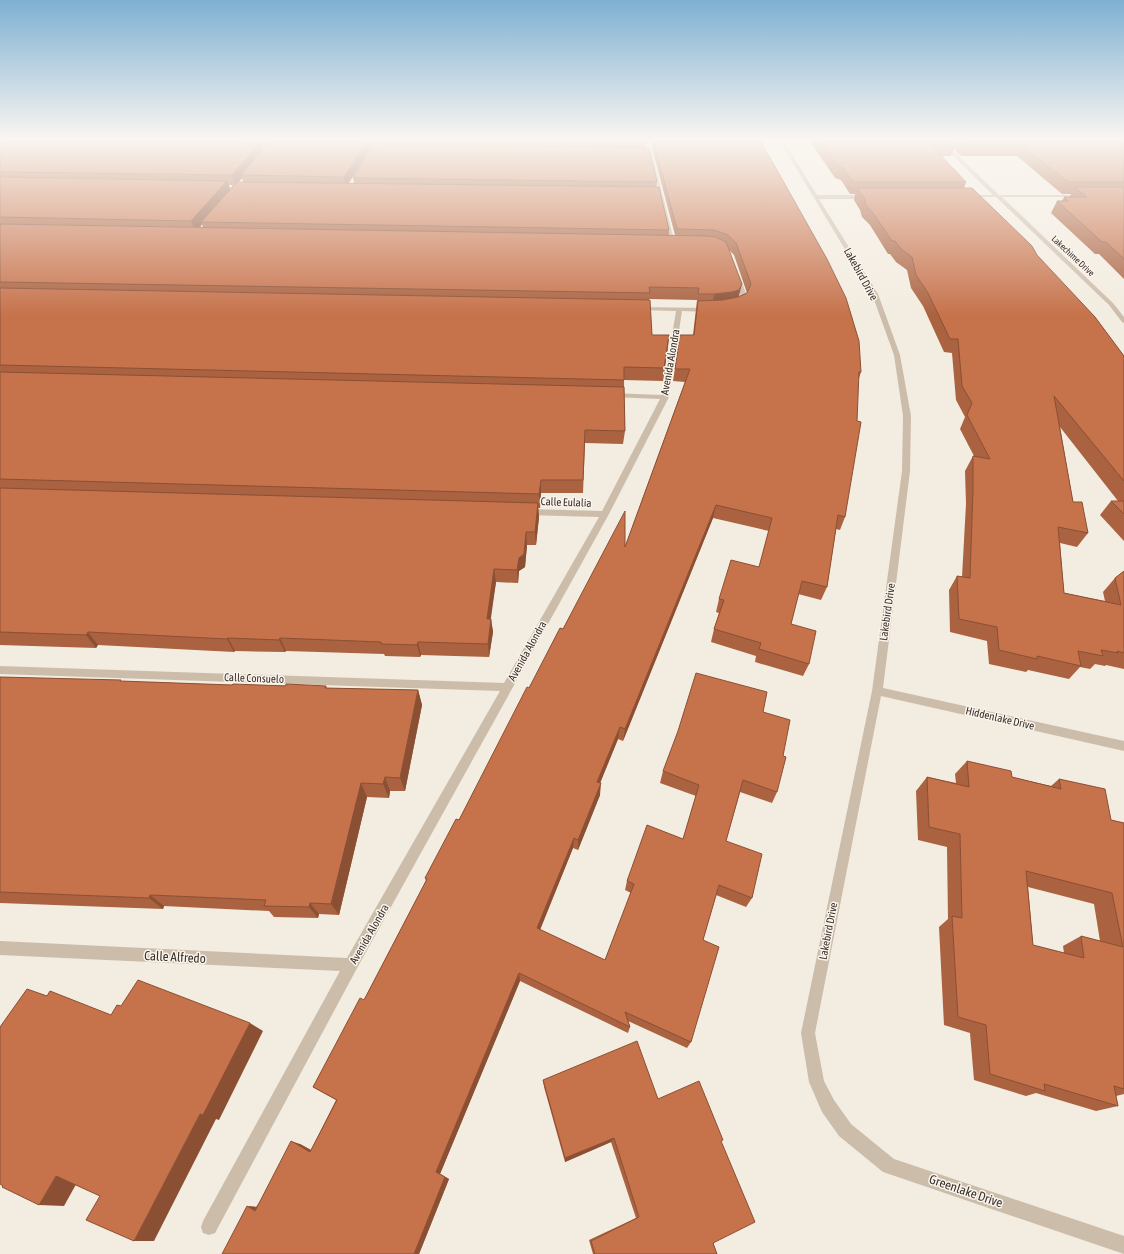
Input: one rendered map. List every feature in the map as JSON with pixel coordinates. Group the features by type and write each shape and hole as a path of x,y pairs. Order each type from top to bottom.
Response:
{"street":[{"path":"662,199 671,243 681,243"},
{"name":"Lakebird Drive","path":"817,199 874,294 897,355 908,416 906,471 876,691 808,1033 817,1082 828,1106"},
{"name":"Lakechime Drive","path":"1000,199 1111,304 1124,321"},
{"path":"731,308 741,304 744,296 733,267"},
{"path":"628,308 718,309"},
{"name":"Avenida Alondra","path":"209,1227 351,965 605,514 665,397 679,309"},
{"path":"605,395 665,397"},
{"name":"Calle Eulalia","path":"520,511 605,514"},
{"name":"Calle Consuelo","path":"0,670 507,687"},
{"name":"Hiddenlake Drive","path":"876,691 1124,746"},
{"name":"Calle Alfredo","path":"0,948 351,965"},
{"name":"Greenlake Drive","path":"828,1106 846,1130 889,1166 1124,1244"}],"building":[{"path":"0,199 211,199 191,221 0,217"},
{"path":"222,199 662,199 669,230 201,222"},
{"path":"669,199 793,199 827,259 846,298 859,341 861,372 859,372 857,421 861,422 845,517 838,515 827,587 802,581 791,624 816,631 809,664 759,649 761,643 714,629 724,600 719,599 731,560 759,567 772,518 716,505 625,729 620,727 597,782 601,783 578,840 574,838 537,928 605,960 634,884 627,881 647,825 683,839 699,785 663,771 678,731 696,673 767,692 763,712 790,720 783,756 786,757 777,792 743,780 726,841 762,854 752,898 719,885 703,940 719,947 691,1042 625,1012 630,1027 519,973 436,1172 445,1177 414,1254 222,1254 247,1206 255,1211 291,1141 310,1152 337,1100 313,1087 360,998 364,1000 427,879 425,878 456,819 459,820 527,687 529,688 560,628 563,629 625,511 625,547 690,369 675,369 680,335 694,335 698,301 723,300 738,297 747,293 751,284 736,243 728,235 714,230 677,229"},
{"path":"864,199 983,199 1032,246 1037,255 1095,317 1124,356 1124,481 1054,396 1073,502 1082,502 1088,533 1058,527 1064,593 1121,605 1115,578 1124,571 1124,653 1101,650 1103,656 1078,651 1081,666 1037,656 1037,659 999,650 997,627 959,619 957,576 970,578 973,456 990,459 967,415 972,403 962,386 958,339 950,339 928,293 916,275 912,257 901,249 895,241 892,241 866,205"},
{"path":"1066,199 1124,199 1124,259 1106,242 1102,242 1057,201 1068,201"},
{"path":"0,224 706,236 716,237 726,242 742,284 739,290 732,292 698,294 699,288 649,287 650,293 0,282"},
{"path":"0,288 650,300 652,335 669,335 664,368 624,367 624,380 0,365"},
{"path":"0,372 624,387 625,431 585,430 583,480 541,480 539,494 0,479"},
{"path":"0,488 538,503 535,532 526,532 524,554 519,558 517,570 494,569 487,619 491,619 488,644 418,642 417,645 381,644 381,642 280,638 279,640 227,639 88,632 86,635 0,632"},
{"path":"1111,501 1124,501 1124,514"},
{"path":"0,677 232,685 286,686 286,684 326,686 325,688 418,690 400,778 385,777 383,784 361,783 331,904 310,903 309,907 264,906 266,900 150,895 149,898 0,892"},
{"path":"967,761 1011,771 1012,777 1061,789 1059,779 1105,789 1111,820 1124,823 1124,1089 1114,1086 1118,1106 1044,1084 1045,1091 990,1074 986,1025 958,1017 952,916 962,918 960,834 929,827 927,777 969,787","holes":["1026,871 1112,893 1123,947 1081,936 1084,958 1033,945"]},
{"path":"138,980 250,1023 203,1115 200,1114 134,1241 86,1220 100,1196 56,1176 39,1205 2,1187 3,1186 0,1184 0,1027 27,989 47,996 50,991 111,1015 117,1005 121,1006"},
{"path":"637,1041 658,1099 699,1081 723,1140 721,1141 755,1222 713,1243 717,1254 595,1254 591,1241 639,1217 614,1138 565,1158 543,1080"}]}
